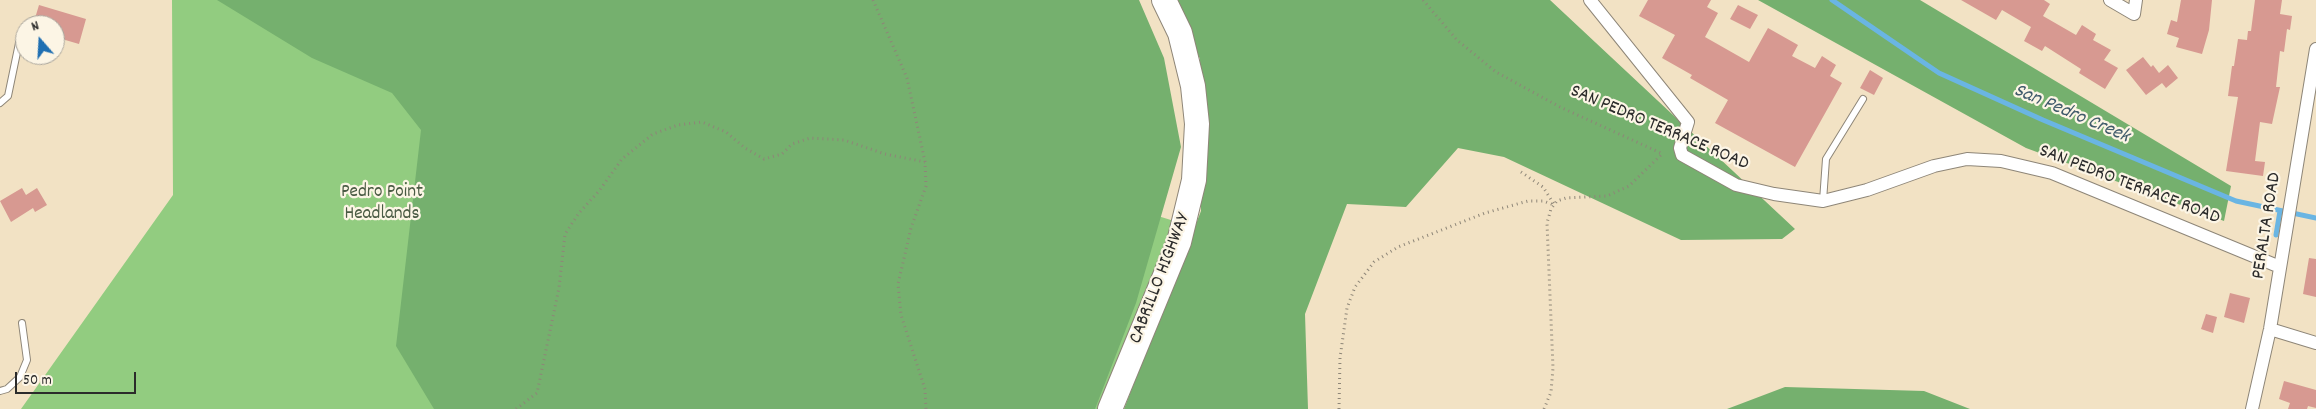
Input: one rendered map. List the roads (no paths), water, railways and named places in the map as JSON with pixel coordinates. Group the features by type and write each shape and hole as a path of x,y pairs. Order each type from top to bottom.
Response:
{"highway":[{"name":"CABRILLO HIGHWAY","path":"1110,409 1179,242 1188,211 1195,170 1197,115 1191,75 1180,32 1164,0"}],"street":[{"name":"SAN PEDRO TERRACE ROAD","path":"1590,0 1688,122 1680,148 1682,155 1736,185 1774,194 1823,201 1867,190 1934,166 1967,159 2001,161 2052,173 2280,267"},
{"path":"2110,0 2134,14 2136,0"},
{"name":"PERALTA ROAD","path":"2252,409 2270,329 2316,49"},
{"path":"2270,329 2316,343"}],"lane":[{"path":"0,103 8,96 15,62"},
{"path":"1823,201 1826,159 1863,100"},
{"path":"0,391 7,389 20,377 27,360 22,324"}],"waterway":[{"name":"San Pedro Creek","path":"1832,0 1939,73 2043,120 2236,201 2316,218"},
{"path":"2276,235 2280,211"}],"park label":[{"name":"Pedro Point Headlands","path":"382,204"}]}
